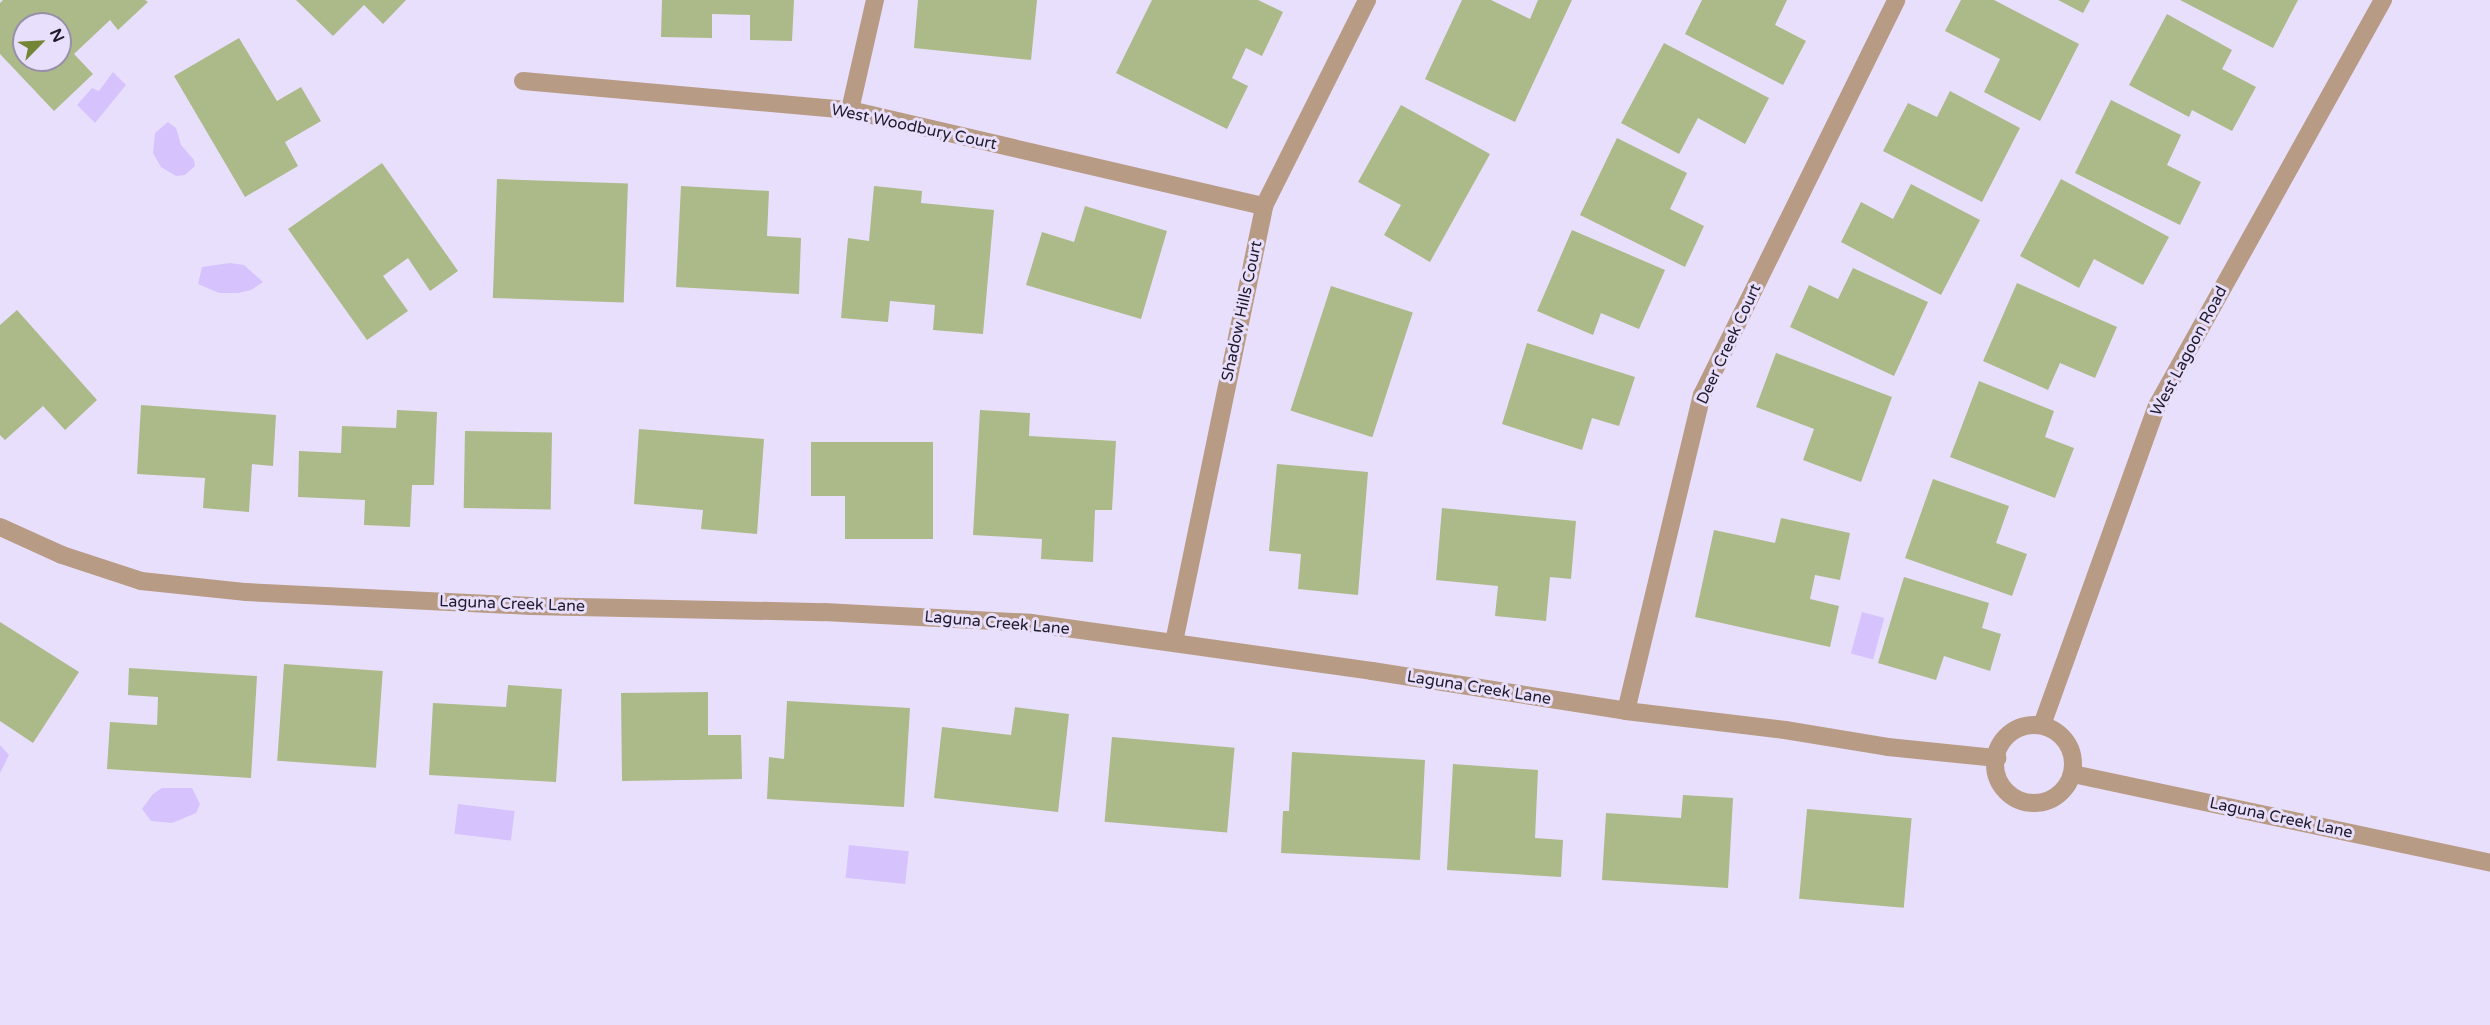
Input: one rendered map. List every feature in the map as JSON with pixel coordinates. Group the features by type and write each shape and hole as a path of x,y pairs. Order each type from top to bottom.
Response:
{"street":[{"path":"850,110 874,0"},
{"name":"Shadow Hills Court","path":"1174,642 1264,206 1367,0"},
{"name":"Deer Creek Court","path":"1626,711 1702,395 1896,0"},
{"name":"West Lagoon Road","path":"2042,724 2157,406 2383,0"},
{"name":"West Woodbury Court","path":"523,81 850,110 1264,206"},
{"name":"Laguna Creek Lane","path":"0,527 62,555 141,581 246,592 531,606 824,612 1031,623 1122,637 1174,642 1626,711 1785,730 1888,747 1997,758"},
{"path":"2042,724 2057,731 2066,739 2074,760 2073,774 2063,791 2052,799 2038,803 2025,802 2010,795 2001,786 1995,770 1998,746 2012,730 2023,725 2042,724"},
{"name":"Laguna Creek Lane","path":"2073,774 2490,863"}],"shaded area":[{"path":"113,72 126,85 95,123 77,105 92,88 99,91"},
{"path":"168,122 176,128 181,145 194,160 195,166 185,175 176,176 161,167 153,153 155,133"},
{"path":"230,263 244,265 263,282 251,290 238,293 219,293 198,284 202,267"},
{"path":"1862,612 1884,618 1873,659 1851,654"},
{"path":"0,745 9,755 0,773"},
{"path":"162,788 192,788 200,804 196,813 172,823 151,821 142,809 153,794"},
{"path":"458,804 515,811 511,841 454,834"},
{"path":"849,845 909,851 905,884 846,878"}],"building":[{"path":"3,0 145,0 148,2 118,30 110,20 74,54 93,74 54,111 17,72 72,72 72,12 12,12 12,67 0,54 0,3"},
{"path":"296,0 406,0 383,24 364,5 333,36"},
{"path":"662,0 794,0 792,41 750,40 750,15 712,14 712,38 661,37"},
{"path":"918,0 1037,0 1031,60 914,48"},
{"path":"1152,0 1258,0 1283,12 1262,56 1246,48 1232,78 1248,86 1227,129 1116,73"},
{"path":"1462,0 1491,0 1530,19 1538,0 1572,0 1515,122 1425,79"},
{"path":"1702,0 1787,0 1775,25 1806,41 1783,85 1685,34"},
{"path":"1961,0 1994,0 2079,44 2040,121 1984,92 2000,59 1945,31"},
{"path":"2058,0 2090,0 2083,13"},
{"path":"2180,0 2298,0 2273,48"},
{"path":"2167,14 2232,50 2222,69 2256,87 2232,131 2192,110 2189,117 2129,85"},
{"path":"239,38 277,101 301,87 321,121 285,142 298,166 245,197 174,76"},
{"path":"1664,43 1769,98 1745,144 1698,118 1679,154 1621,123"},
{"path":"1950,91 2020,128 1982,202 1883,151 1908,103 1937,117"},
{"path":"2111,100 2181,135 2167,165 2201,182 2180,225 2075,173"},
{"path":"1401,105 1490,154 1430,262 1384,235 1401,205 1358,182"},
{"path":"1617,138 1687,173 1670,209 1704,226 1685,267 1580,215"},
{"path":"382,163 458,271 430,291 408,258 383,276 408,311 367,340 288,229"},
{"path":"497,179 628,184 624,302 493,298"},
{"path":"2061,179 2169,237 2143,285 2094,259 2079,288 2020,256"},
{"path":"1911,184 1980,220 1941,295 1841,242 1861,202 1893,219"},
{"path":"681,186 769,191 767,236 801,238 799,294 676,287"},
{"path":"874,186 922,191 921,203 994,210 983,334 933,330 935,305 890,301 888,322 841,318 848,238 869,241"},
{"path":"1085,206 1167,231 1141,319 1026,285 1042,232 1074,242"},
{"path":"1572,230 1665,270 1639,329 1601,313 1593,335 1537,311"},
{"path":"1853,268 1928,302 1894,376 1790,327 1809,285 1838,299"},
{"path":"2017,283 2117,327 2095,378 2060,363 2048,390 1983,361"},
{"path":"1331,286 1413,313 1372,437 1291,411"},
{"path":"17,310 97,400 65,430 43,406 5,440 0,435 0,325"},
{"path":"1527,343 1635,377 1619,426 1592,418 1582,450 1502,424"},
{"path":"1776,353 1892,397 1861,482 1803,460 1814,429 1756,407"},
{"path":"1979,381 2054,411 2045,437 2074,448 2055,498 1950,457"},
{"path":"141,405 276,415 273,466 252,464 249,512 203,508 205,478 137,474"},
{"path":"397,410 437,412 434,485 412,485 410,527 364,525 365,500 298,497 299,451 341,453 342,426 396,428"},
{"path":"980,410 1030,413 1029,436 1116,441 1112,510 1095,510 1093,562 1041,559 1042,539 973,535"},
{"path":"639,429 764,439 757,534 701,529 703,510 634,504"},
{"path":"465,431 552,433 551,510 464,508"},
{"path":"811,442 933,442 933,539 845,539 845,496 811,496"},
{"path":"1277,464 1368,472 1358,595 1298,589 1301,554 1269,551"},
{"path":"1933,479 2009,506 1996,543 2027,554 2012,596 1905,558"},
{"path":"1442,508 1576,521 1571,579 1550,577 1546,621 1495,616 1498,586 1436,580"},
{"path":"1781,518 1850,533 1840,580 1815,575 1810,599 1839,606 1830,647 1695,617 1714,530 1775,543"},
{"path":"1904,577 1989,603 1982,628 2001,634 1990,671 1944,656 1936,680 1878,663"},
{"path":"0,622 79,672 33,743 0,721"},
{"path":"284,664 383,671 376,768 277,761"},
{"path":"129,668 257,676 251,778 107,769 110,722 157,725 158,697 128,695"},
{"path":"508,685 562,689 556,782 429,775 433,703 506,707"},
{"path":"708,692 708,735 741,735 742,779 622,781 621,693"},
{"path":"787,701 910,708 904,807 767,799 769,757 784,759"},
{"path":"1015,707 1069,714 1058,812 934,798 942,727 1011,735"},
{"path":"1112,737 1235,748 1227,832 1105,822"},
{"path":"1292,752 1425,760 1420,860 1281,853 1283,811 1289,811"},
{"path":"1453,764 1538,770 1535,838 1563,840 1561,877 1447,870"},
{"path":"1683,795 1733,798 1728,888 1602,880 1606,813 1681,818"},
{"path":"1807,809 1912,818 1904,908 1799,899"}]}
